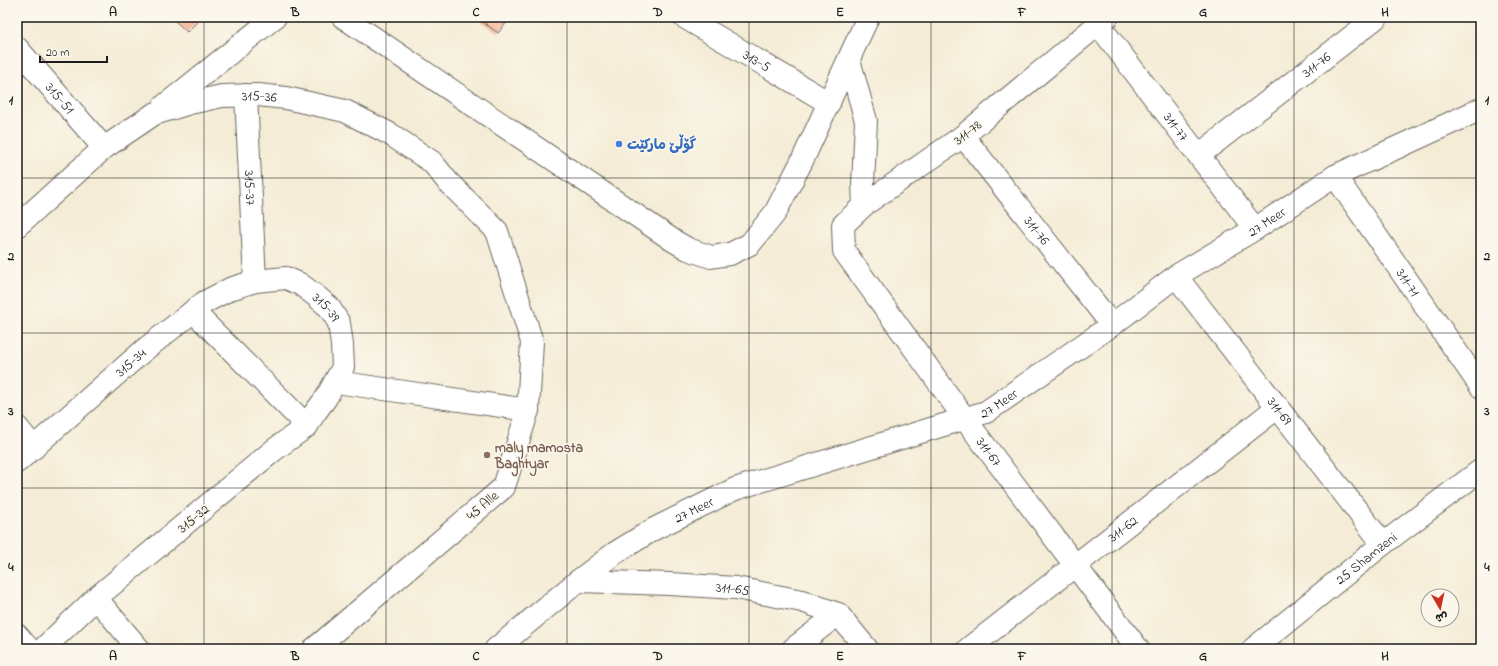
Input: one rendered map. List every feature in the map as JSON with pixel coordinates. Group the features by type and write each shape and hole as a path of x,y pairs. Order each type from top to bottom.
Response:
{"street":[{"path":"154,114 275,17"},
{"path":"343,17 674,241 688,249 711,257 730,254 750,244 775,213 829,103 868,17"},
{"name":"313-5","path":"684,17 829,103"},
{"name":"311-76","path":"1199,155 1377,17"},
{"name":"311-77","path":"1102,20 1199,155 1255,229"},
{"name":"311-78","path":"844,251 843,225 864,204 963,136 1102,20"},
{"name":"315-51","path":"17,48 104,148"},
{"path":"849,60 866,122 863,184 864,204"},
{"name":"315-36","path":"17,226 104,148 154,114 190,103 222,96 258,94 344,110 390,134 432,162 448,182 497,231"},
{"name":"315-37","path":"246,95 255,281"},
{"name":"27 Meer","path":"496,649 578,581 615,553 654,529 735,490 986,412 1112,325 1176,276 1255,229 1335,176 1478,116"},
{"name":"311-76","path":"963,136 1112,325"},
{"name":"311-71","path":"1335,176 1481,387"},
{"name":"45 Alle","path":"314,649 504,487 528,410 532,342 497,231"},
{"name":"311-67","path":"844,251 965,419 1074,566 1138,649"},
{"name":"311-69","path":"1176,276 1383,544"},
{"name":"315-39","path":"255,281 286,278 300,284 329,307 339,323 342,345 343,367 336,382"},
{"name":"315-34","path":"17,462 143,351 193,311 205,302 230,289 255,281"},
{"path":"193,311 307,426"},
{"path":"336,382 528,410"},
{"name":"315-32","path":"43,649 96,598 274,450 307,426 336,382"},
{"name":"311-62","path":"968,649 1278,407"},
{"path":"17,427 34,448"},
{"name":"25 Shamzeni","path":"1253,649 1383,544 1481,470"},
{"name":"311-65","path":"578,581 736,588 802,601 838,614"},
{"path":"96,598 139,649"},
{"path":"794,649 838,614 867,649"},
{"path":"17,635 29,649"}],"building":[{"path":"171,17 202,17 187,32"},
{"path":"476,17 511,17 498,33"}],"place":[{"name":"گۆڵێ مارکێت","path":"619,144"},
{"name":"maly mamosta Baghtyar","path":"487,455"}]}
